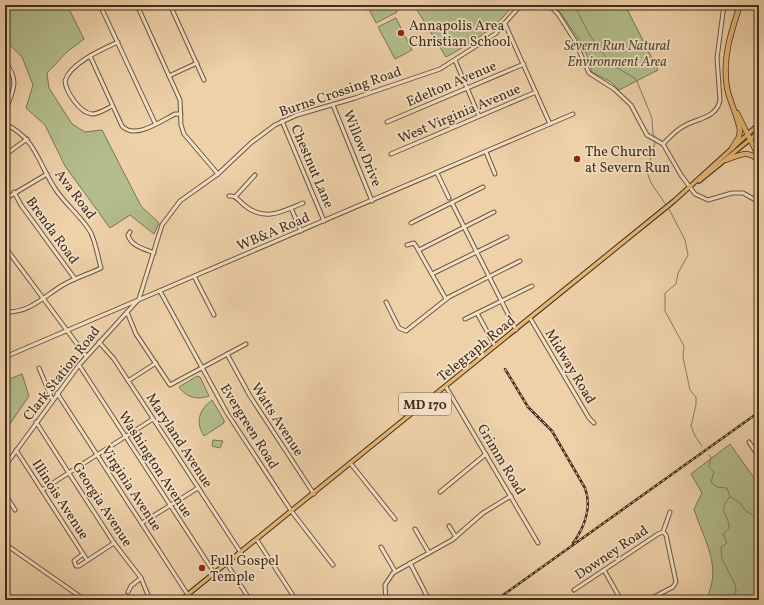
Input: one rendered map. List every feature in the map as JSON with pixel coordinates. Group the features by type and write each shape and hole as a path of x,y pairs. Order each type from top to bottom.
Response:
{"highway":[{"path":"732,148 737,140 740,130 729,95 726,73 727,54 740,5"},
{"path":"729,95 759,157"},
{"path":"726,160 746,153 752,155 759,161"}],"main road":[{"name":"Telegraph Road","path":"690,188 759,124"},
{"name":"Telegraph Road","path":"181,600 292,512 759,132"}],"street":[{"path":"72,7 79,5"},
{"path":"100,5 156,123"},
{"path":"137,5 181,104 181,125 186,137 210,162 218,174"},
{"path":"170,5 204,80"},
{"name":"Burns Crossing Road","path":"139,299 162,225 173,208 184,198 218,174 263,133 282,120 296,114 333,105 434,71 456,60 488,39 506,24 521,5"},
{"path":"549,5 562,20 574,39 589,74 624,97 635,110 648,135 663,144 690,188 697,196 704,199 711,199 737,193 748,195 759,202"},
{"path":"663,144 684,126 712,114 719,106 720,100 717,58 724,5"},
{"path":"506,24 550,124"},
{"path":"112,106 95,114 88,113 81,108 67,91 66,81 68,75 90,56 118,42"},
{"path":"90,56 122,126 129,131 136,131 175,114 181,114"},
{"path":"456,60 479,116"},
{"path":"5,62 14,74 15,82 5,113"},
{"path":"169,76 197,63"},
{"name":"Edelton Avenue","path":"387,122 524,64"},
{"name":"West Virginia Avenue","path":"390,154 536,92"},
{"name":"Willow Drive","path":"333,105 372,200"},
{"name":"WB&A Road","path":"5,357 573,114"},
{"name":"Chestnut Lane","path":"282,120 324,221"},
{"name":"Ava Road","path":"5,124 27,139 33,146 56,190 70,209 90,231 101,268 75,279"},
{"path":"5,155 27,139"},
{"path":"486,152 495,174"},
{"path":"437,173 449,198"},
{"path":"5,199 14,192 47,174"},
{"path":"235,197 255,175"},
{"path":"411,223 482,187"},
{"name":"Brenda Road","path":"14,192 21,205 75,279"},
{"path":"229,196 235,197 244,206 260,214 276,214 303,203"},
{"path":"452,203 516,330"},
{"path":"291,208 301,231"},
{"path":"419,250 494,212"},
{"path":"130,232 128,235 131,240 141,248 154,253"},
{"path":"432,274 507,236"},
{"path":"407,245 414,243 446,299"},
{"path":"5,247 86,356"},
{"path":"386,302 399,328 405,331 446,299 520,261"},
{"path":"194,276 214,315"},
{"path":"5,312 24,311 44,299 64,284 75,279"},
{"path":"465,319 532,286"},
{"name":"Evergreen Road","path":"160,291 227,413 292,512 333,565"},
{"name":"Clark Station Road","path":"5,466 52,399 86,356 139,299"},
{"path":"128,312 136,334 170,385 246,344"},
{"path":"478,313 496,346"},
{"name":"Midway Road","path":"530,318 589,418 594,423"},
{"name":"Maryland Avenue","path":"99,342 110,353 241,553"},
{"name":"Watts Avenue","path":"227,354 250,396 314,494"},
{"path":"128,381 156,364"},
{"name":"Washington Avenue","path":"79,365 215,574"},
{"path":"39,368 52,399"},
{"name":"Grimm Road","path":"446,387 538,543"},
{"name":"Virginia Avenue","path":"57,393 188,595"},
{"path":"42,490 153,419"},
{"name":"Georgia Avenue","path":"36,422 114,543 141,578 150,600"},
{"path":"749,442 759,457"},
{"path":"755,452 759,449"},
{"name":"Illinois Avenue","path":"16,450 88,560"},
{"path":"440,492 486,454"},
{"path":"351,464 395,519"},
{"path":"142,523 198,488"},
{"path":"5,494 15,510"},
{"path":"386,600 385,586 390,576 456,537 483,513 511,496"},
{"name":"Downey Road","path":"574,590 663,532 670,512"},
{"path":"449,526 456,537"},
{"path":"415,529 429,553"},
{"path":"648,600 673,587 676,582 666,535 663,532"},
{"path":"257,540 296,600"},
{"path":"83,554 74,561 74,565 80,566 114,543"},
{"path":"5,544 85,600"},
{"path":"381,547 395,572"},
{"path":"227,564 250,600"},
{"path":"410,564 429,600"},
{"path":"604,570 621,600"},
{"path":"128,592 131,586 141,578"}],"green space":[{"path":"5,5 67,5 84,39 68,51 47,73 49,88 72,124 85,132 102,130 141,206 159,223 154,234 130,215 110,228 65,166 45,125 26,108 33,85 22,57 5,40"},
{"path":"367,5 393,5 397,12 376,23"},
{"path":"414,5 513,5 491,28 474,41 446,57"},
{"name":"Severn Run Natural Environment Area","path":"555,5 625,5 658,70 619,90 611,82 592,72 582,44"},
{"path":"396,18 412,50 395,59 378,27"},
{"path":"22,374 29,396 5,431 5,381"},
{"path":"197,376 200,377 209,396 200,398 192,397 185,394 179,387"},
{"path":"212,400 224,420 224,423 204,436 201,431 199,421 200,416 204,408"},
{"path":"213,440 223,441 220,448 212,446"},
{"path":"730,444 759,485 759,579 757,587 759,588 759,600 706,600 711,588 713,576 712,565 707,543 694,509 702,493 691,474"}],"waterway":[{"path":"574,5 589,34 611,64 636,79 652,118 653,134 655,137"},
{"path":"655,142 647,172 651,183 666,205"},
{"path":"669,209 685,240 688,255 678,273 676,284 665,293 665,311 684,346 683,357 690,390 696,397 696,405 691,426 695,436 702,446"},
{"path":"709,455 711,457 709,467 714,472 711,482 717,487 727,488 730,497 738,501 746,511 759,519"},
{"path":"730,497 724,506 724,512 729,528 723,534 727,543 721,547 722,559 735,584 736,591 732,600"}],"railway":[{"path":"505,369 528,407 552,431 585,488 588,502 586,516 581,530 573,543"},
{"path":"496,600 759,412"}],"place":[{"name":"Annapolis Area Christian School","path":"401,33"},
{"name":"The Church at Severn Run","path":"577,159"},
{"name":"Full Gospel Temple","path":"202,568"}]}
